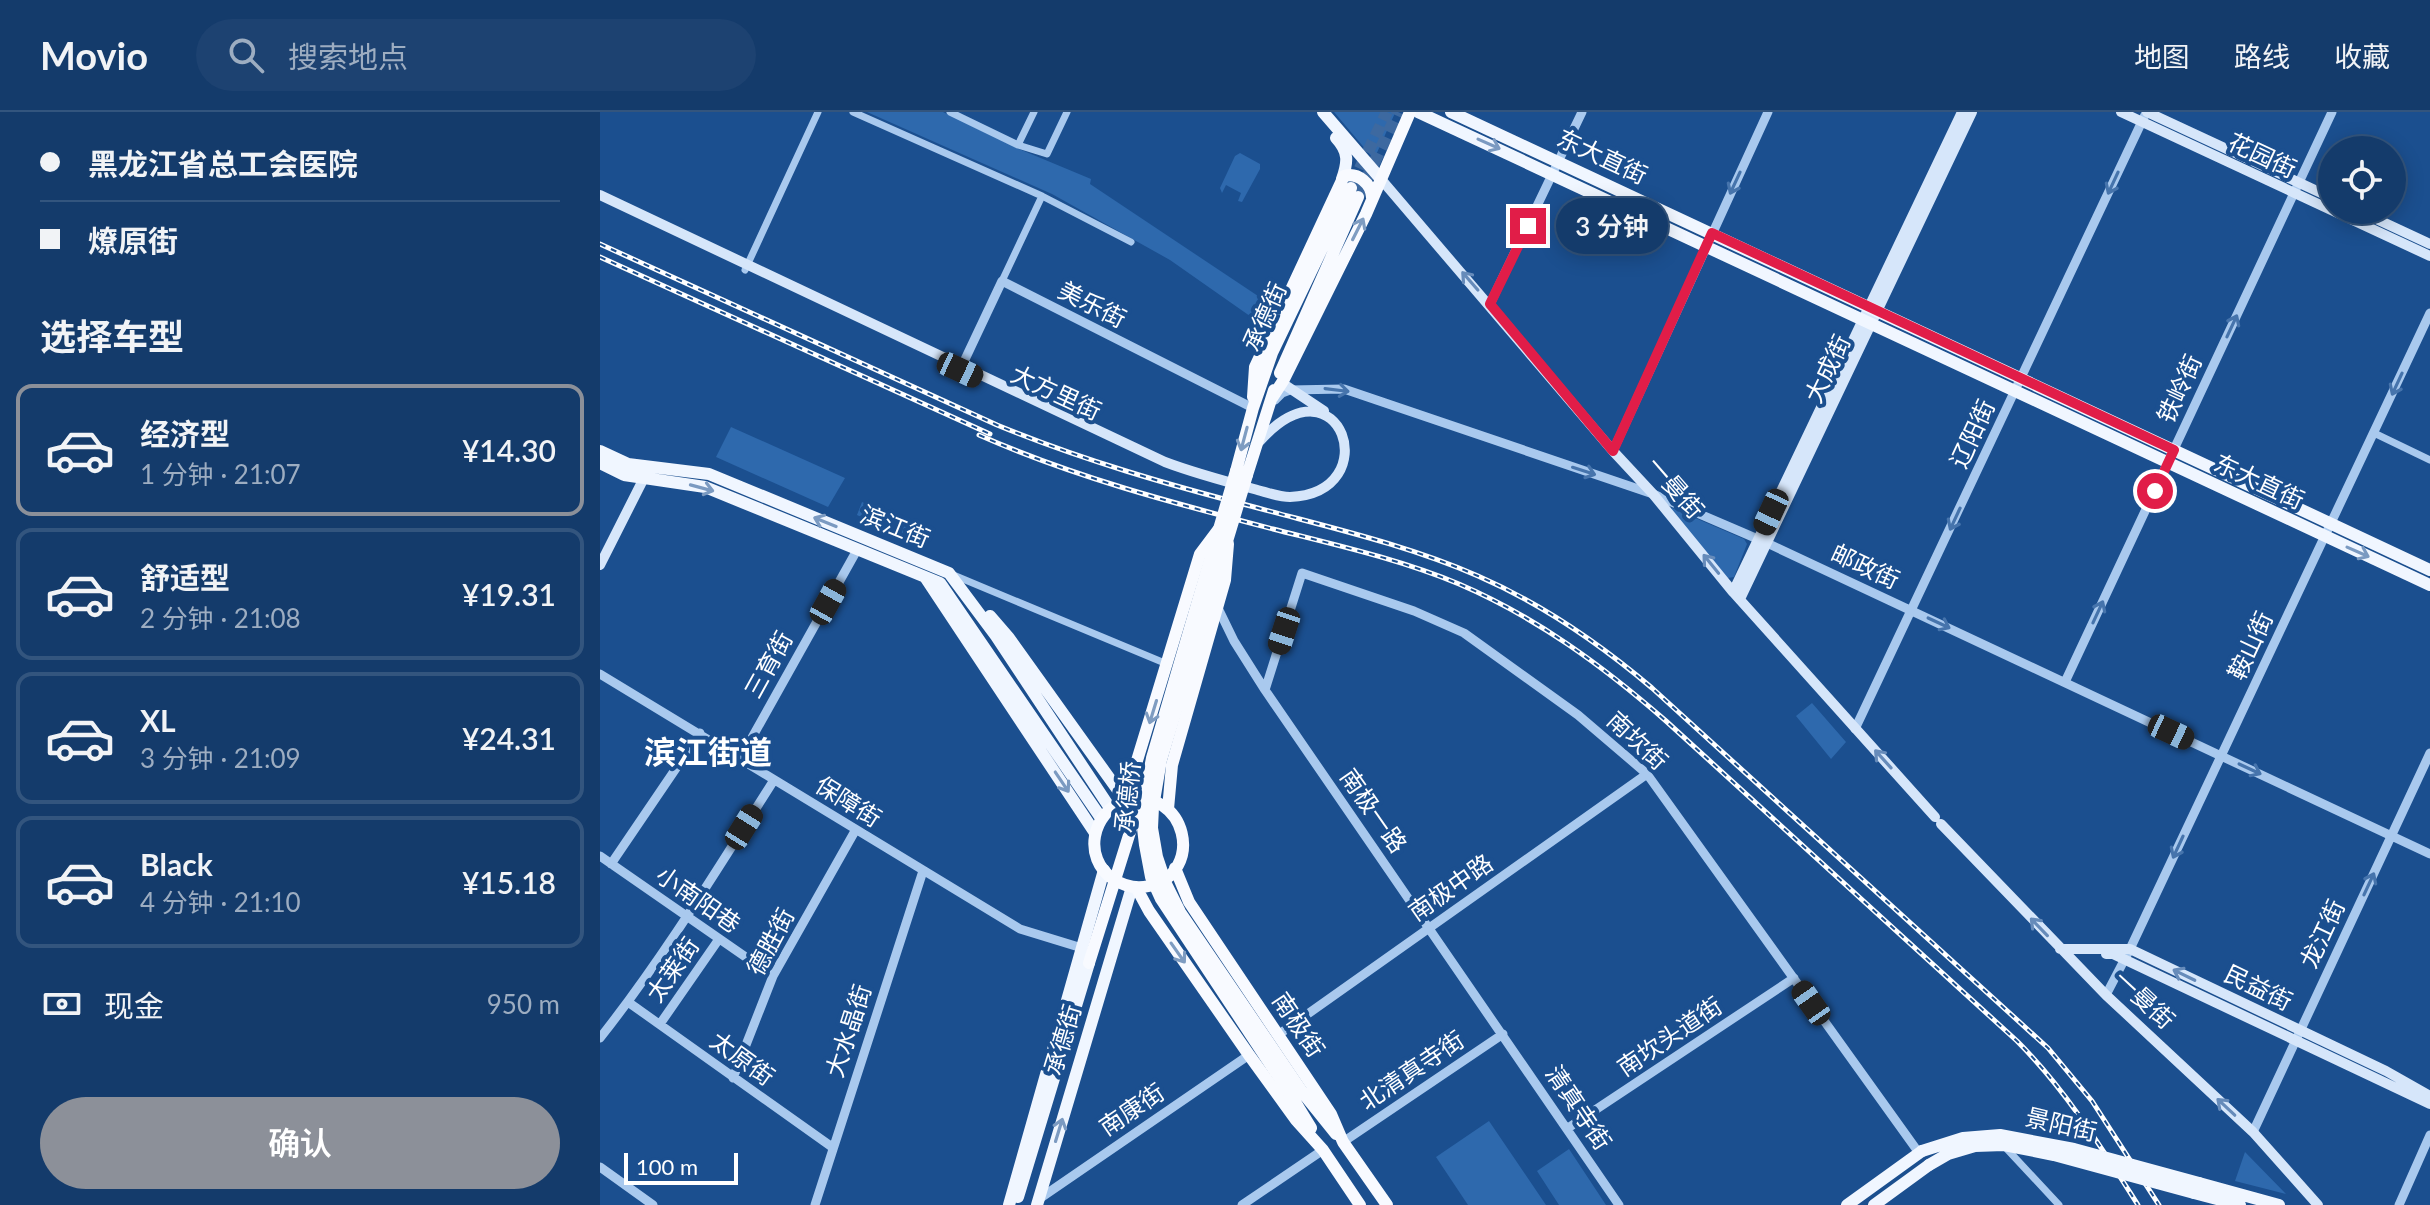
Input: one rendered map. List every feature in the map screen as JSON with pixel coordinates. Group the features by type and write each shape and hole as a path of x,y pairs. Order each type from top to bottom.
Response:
{"highway":[{"path":"1270,403 1286,387 1410,112"},
{"path":"1350,188 1347,174 1360,178 1371,189 1372,198"},
{"name":"承德街","path":"1241,473 1256,446 1350,188"},
{"name":"承德街","path":"1241,473 1253,408 1272,353 1350,188"},
{"name":"承德桥","path":"1241,473 1152,758 1143,828 1151,877 1173,920 1298,1095"},
{"path":"1168,809 1172,765 1227,566 1223,532"},
{"path":"1125,800 1200,554 1223,532"},
{"name":"承德桥","path":"1223,532 1161,760 1153,807 1154,843 1166,884 1180,912 1298,1095"},
{"path":"1089,963 1152,758"},
{"path":"1148,799 1168,809 1177,820 1183,841 1175,868 1156,884 1134,887 1116,881 1104,870 1096,856 1095,833 1106,813 1125,800 1148,799"},
{"name":"南极街","path":"1175,868 1189,902 1331,1114 1343,1142 1387,1205"},
{"path":"1134,887 1249,1055 1296,1120 1323,1150 1360,1205"},
{"path":"1298,1095 1343,1142"},
{"path":"1298,1095 1323,1150"}],"main road":[{"path":"1313,112 1345,150 1350,188"},
{"name":"一曼街","path":"1323,112 1653,494 1736,595 1938,821 2106,995 2253,1132 2318,1205"},
{"name":"东大直街","path":"1418,112 1556,168 1709,239 1873,308 2430,570"},
{"name":"东大直街","path":"1451,112 1556,168"},
{"name":"大成街","path":"1736,595 1867,321 1962,112"},
{"name":"大成街","path":"1873,308 1972,112"},
{"name":"花园街","path":"2121,112 2145,115 2430,256"},
{"name":"花园街","path":"2297,188 2318,194"},
{"name":"大方里街","path":"600,195 746,268"},
{"name":"大方里街","path":"600,202 1165,462 1205,476 1286,497 1303,495 1328,483 1346,455 1341,430 1331,419 1312,412 1298,413 1271,429 1256,446"},
{"path":"2387,224 2430,244"},
{"name":"东大直街","path":"1709,239 1867,321 2430,585"},
{"name":"大方里街","path":"961,368 1142,455 1193,476 1290,500 1310,497 1335,482 1347,465 1351,452 1346,431 1336,418 1286,387"},
{"name":"滨江街","path":"600,451 646,472 705,487 925,577 944,578"},
{"name":"滨江街","path":"600,463 624,475 646,472 709,474 944,578"},
{"path":"600,565 646,472"},
{"path":"925,577 1095,833"},
{"path":"944,578 957,585 1009,638 1125,800"},
{"path":"944,578 1106,813"},
{"path":"957,585 996,636 1106,813"},
{"path":"1009,1205 1104,870"},
{"name":"承德街","path":"1038,1202 1134,887"},
{"name":"民益街","path":"2062,951 2130,949 2430,1104"},
{"name":"民益街","path":"2062,951 2113,954 2386,1071 2430,1096"},
{"path":"1016,1205 1089,963"},
{"name":"景阳街","path":"1847,1205 1921,1152 1963,1138 2000,1135 2074,1149 2240,1205"},
{"name":"景阳街","path":"1874,1205 1948,1154 1975,1146 2004,1145 2279,1205"}],"street":[{"path":"746,268 818,112"},
{"path":"853,112 1042,196 1131,242"},
{"path":"950,112 964,115 1018,145 1047,154 1065,115 1054,112"},
{"path":"1018,145 1034,112"},
{"path":"1490,304 1582,112"},
{"path":"1613,451 1768,112"},
{"name":"铁岭街","path":"2065,682 2332,112"},
{"name":"辽阳街","path":"1855,729 2145,115"},
{"path":"961,368 1042,196"},
{"name":"美乐街","path":"1002,281 1253,408"},
{"name":"鞍山街","path":"2106,995 2430,313"},
{"name":"邮政街","path":"1286,387 1344,389 1653,494 1762,541 2430,854"},
{"path":"2374,433 2430,460"},
{"name":"三育街","path":"740,759 857,550"},
{"name":"南坎街","path":"1265,690 1302,573 1414,611 1464,633 1578,715 1647,774 1921,1152"},
{"name":"滨江街","path":"944,578 1167,664"},
{"name":"南极一路","path":"1217,606 1234,641 1265,690 1503,1034"},
{"name":"保障街","path":"600,674 1020,929 1082,948"},
{"path":"611,864 700,733"},
{"name":"龙江街","path":"2253,1132 2430,753"},
{"name":"南极中路","path":"1278,1035 1647,774"},
{"path":"600,1038 687,917 774,780"},
{"name":"德胜街","path":"733,1078 773,976 855,831"},
{"name":"小南阳巷","path":"600,856 773,976"},
{"name":"大水晶街","path":"815,1205 923,871"},
{"name":"太莱街","path":"660,1024 719,939"},
{"name":"南坎头道街","path":"1568,1128 1794,978"},
{"name":"太原街","path":"628,1002 832,1147"},
{"name":"清真寺街","path":"1503,1034 1619,1205"},
{"name":"北清真寺街","path":"1343,1142 1503,1034"},
{"name":"南康街","path":"1038,1202 1249,1055"},
{"path":"2399,1205 2430,1135"},
{"path":"2004,1145 2059,1205"},
{"path":"1242,1205 1323,1150"},
{"path":"600,1167 653,1205"}],"shaded area":[{"path":"867,112 943,112 1091,179 1090,184 1267,302 1257,321 1170,260 1052,194"},
{"path":"1334,112 1395,113 1375,157 1372,157"},
{"path":"1240,153 1260,164 1242,202 1238,201 1241,193 1226,185 1222,193 1220,188 1235,156"},
{"path":"731,427 845,478 828,507 716,457"},
{"path":"862,502 927,533 922,545 857,515"},
{"path":"1672,508 1744,539 1747,544 1734,577 1728,578 1670,512"},
{"path":"1812,703 1846,742 1831,759 1796,716"},
{"path":"1489,1121 1546,1205 1468,1205 1436,1157"},
{"path":"1569,1149 1606,1205 1559,1205 1537,1171"},
{"path":"2245,1152 2286,1194 2235,1181"}],"tunnel":[{"path":"1352,185 1387,112"},
{"path":"1358,197 1398,112"}],"railway":[{"path":"600,244 1029,438 1159,481 1424,555 1502,587 1547,612 1591,640 1652,688 2048,1048 2092,1101 2159,1205"},
{"path":"600,257 990,434"},
{"path":"979,435 1051,464 1124,488 1367,553 1436,575 1487,597 1568,644 1666,721 2017,1041 2067,1099 2138,1205"}],"district":[{"name":"滨江街道","path":"708,753"}],"route":[{"path":"1528,226 1490,304 1613,451 1712,233 2174,450 2155,491"}]}
